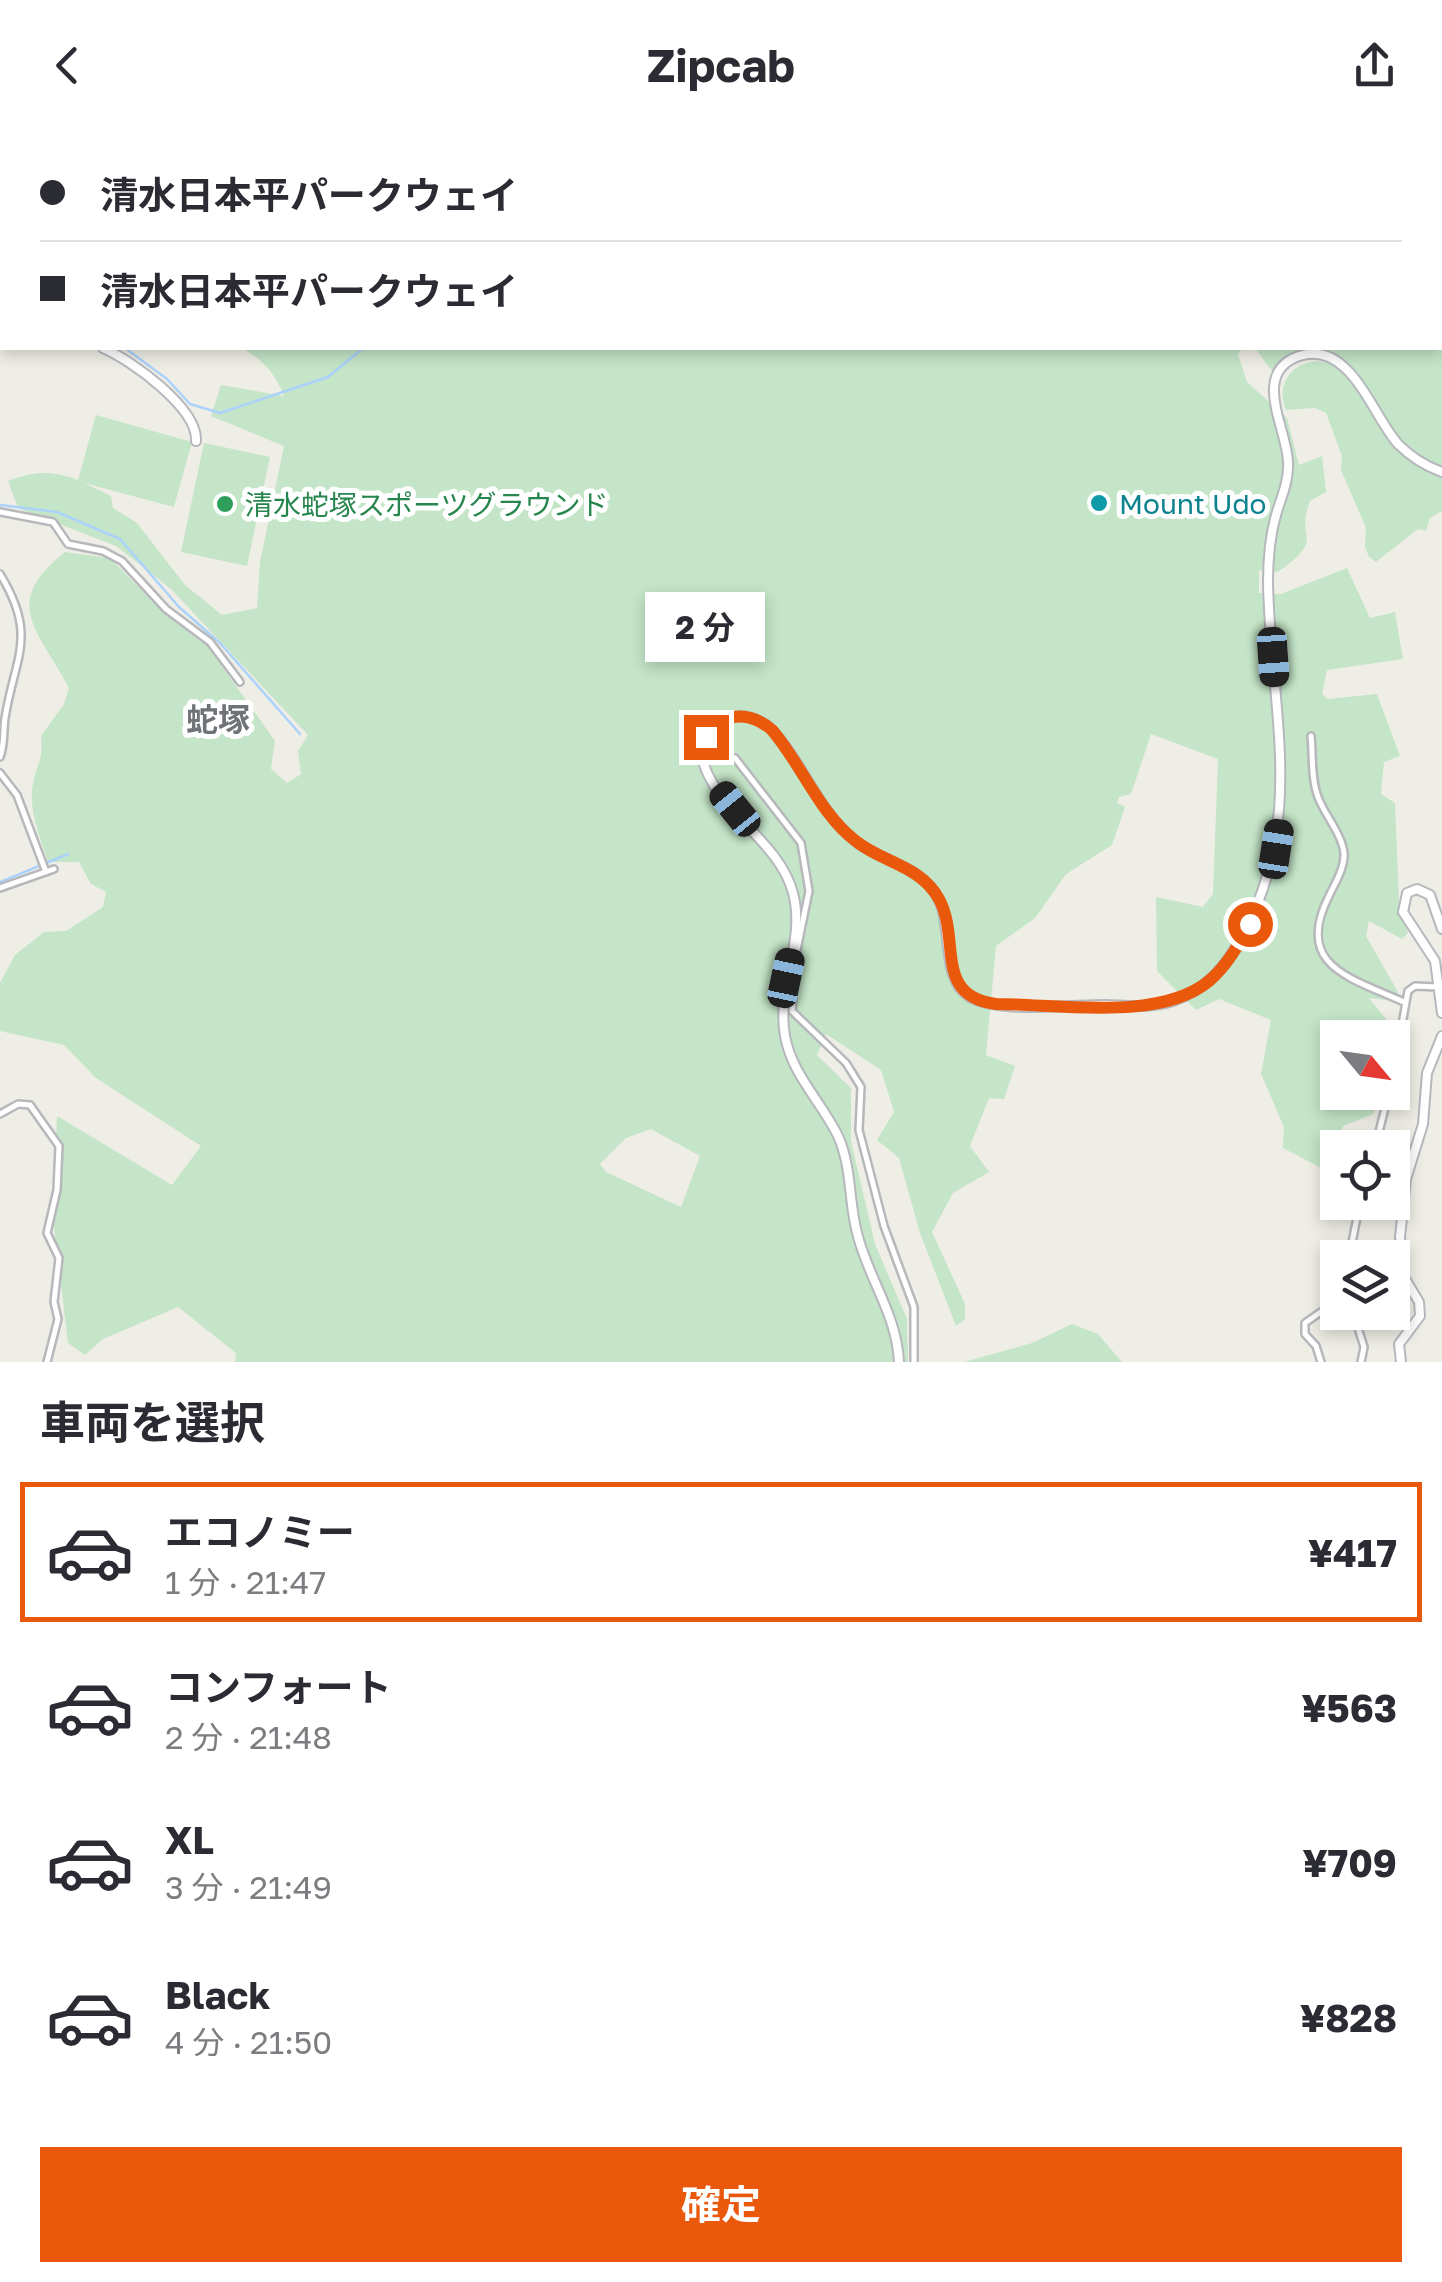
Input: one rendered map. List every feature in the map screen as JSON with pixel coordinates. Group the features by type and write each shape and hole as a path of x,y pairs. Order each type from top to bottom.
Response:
{"street":[{"path":"1442,148 1442,161"},
{"path":"107,350 133,364 158,386 192,421 196,441"},
{"path":"898,1362 888,1310 856,1230 844,1152 795,1067 784,1034 783,994 795,932 792,891 779,863 708,776 703,749 715,726 730,717 743,716 768,726 849,836 927,883 946,918 956,982 964,992 982,1002 1132,1006 1174,1000 1216,976 1250,924 1269,876 1278,835 1283,786 1268,575 1275,520 1288,467 1274,388 1278,374 1288,361 1319,354 1338,362 1352,375 1404,450 1442,472"},
{"path":"0,512 53,522 68,544 114,556 166,609 210,642 240,682"},
{"path":"0,574 16,598 21,628 20,664 0,758"},
{"path":"1311,736 1316,793 1344,852 1341,870 1319,915 1314,934 1318,948 1339,972 1406,1003"},
{"path":"735,758 801,843 809,891 796,955 792,1011 846,1062 862,1087 860,1130 884,1226 914,1306 914,1362"},
{"path":"0,773 18,795 50,870 0,888"},
{"path":"1442,929 1430,895 1418,889 1407,892 1403,912 1433,955 1442,1013"},
{"path":"1403,1020 1408,992 1415,986 1438,987"},
{"path":"1401,1362 1399,1344 1420,1316 1404,1277 1400,1237 1403,1200 1410,1161 1424,1124 1427,1074 1442,1036"},
{"path":"0,1114 18,1104 30,1106 59,1146 57,1190 48,1234 59,1258 54,1302 58,1319 47,1362"},
{"path":"1320,1313 1305,1323 1306,1334 1322,1362"},
{"path":"1359,1330 1364,1347 1361,1362"}],"green space":[{"path":"245,350 1241,350 1238,354 1247,382 1287,418 1299,465 1322,456 1326,492 1310,501 1306,545 1302,551 1278,572 1259,570 1259,593 1281,594 1347,568 1370,618 1395,612 1403,659 1327,670 1322,694 1328,699 1377,694 1400,756 1384,762 1381,794 1395,803 1399,902 1408,933 1402,939 1369,921 1366,936 1398,992 1395,1001 1369,998 1386,1020 1320,1020 1320,1110 1374,1110 1373,1114 1342,1130 1320,1130 1320,1167 1283,1148 1284,1127 1261,1074 1271,1020 1219,999 1196,1010 1157,971 1156,897 1203,907 1213,894 1218,759 1151,734 1131,794 1119,797 1117,803 1125,807 1112,845 1066,874 1035,918 996,946 986,1055 1015,1066 1004,1099 989,1098 970,1146 989,1172 953,1193 932,1232 965,1304 965,1319 956,1326 920,1233 899,1158 877,1140 894,1112 881,1070 826,1034 817,1055 851,1088 851,1141 875,1244 907,1319 908,1362 235,1362 236,1353 178,1307 103,1339 85,1355 68,1343 52,1211 57,1116 172,1185 201,1146 96,1078 64,1045 0,1031 0,983 15,955 44,932 66,931 103,907 106,892 91,884 79,862 48,862 34,818 32,791 41,736 64,704 69,688 31,617 34,587 45,570 65,552 110,558 161,610 202,638 275,741 271,769 287,783 301,774 298,751 308,735 171,589 116,546 18,508 8,481 43,473 78,480 96,415 192,442 174,507 84,483 111,496 113,508 137,523 185,585 222,615 257,608 260,562 284,446 211,416 221,385 284,396 273,374","holes":["651,1129 700,1156 681,1207 606,1172 600,1164 626,1138"]},
{"path":"1256,350 1311,350 1295,355 1273,372"},
{"path":"1317,350 1442,350 1442,469 1402,442 1361,382 1331,354"},
{"path":"1319,361 1334,365 1344,374 1397,446 1442,477 1442,511 1430,518 1426,531 1418,529 1376,562 1365,547 1366,528 1341,470 1342,456 1326,413 1315,408 1286,410 1283,400 1288,376 1301,365"},
{"name":"清水蛇塚スポーツグラウンド","path":"204,443 270,457 247,566 181,552"},
{"path":"1072,1324 1098,1334 1122,1362 964,1362 1032,1343"}],"waterway":[{"path":"128,350 167,379 190,404 220,413 328,377 361,350"},
{"path":"0,505 57,512 120,539 300,734"},
{"path":"0,882 68,854"}],"place":[{"name":"Mount Udo","path":"1099,503"},
{"name":"清水蛇塚スポーツグラウンド","path":"225,504"}],"district":[{"name":"蛇塚","path":"218,719"}],"route":[{"path":"706,737 722,720 736,716 756,719 772,730 849,836 916,874 932,889 946,918 956,982 975,1000 996,1004 1166,1003 1196,991 1216,976 1250,924"}]}
